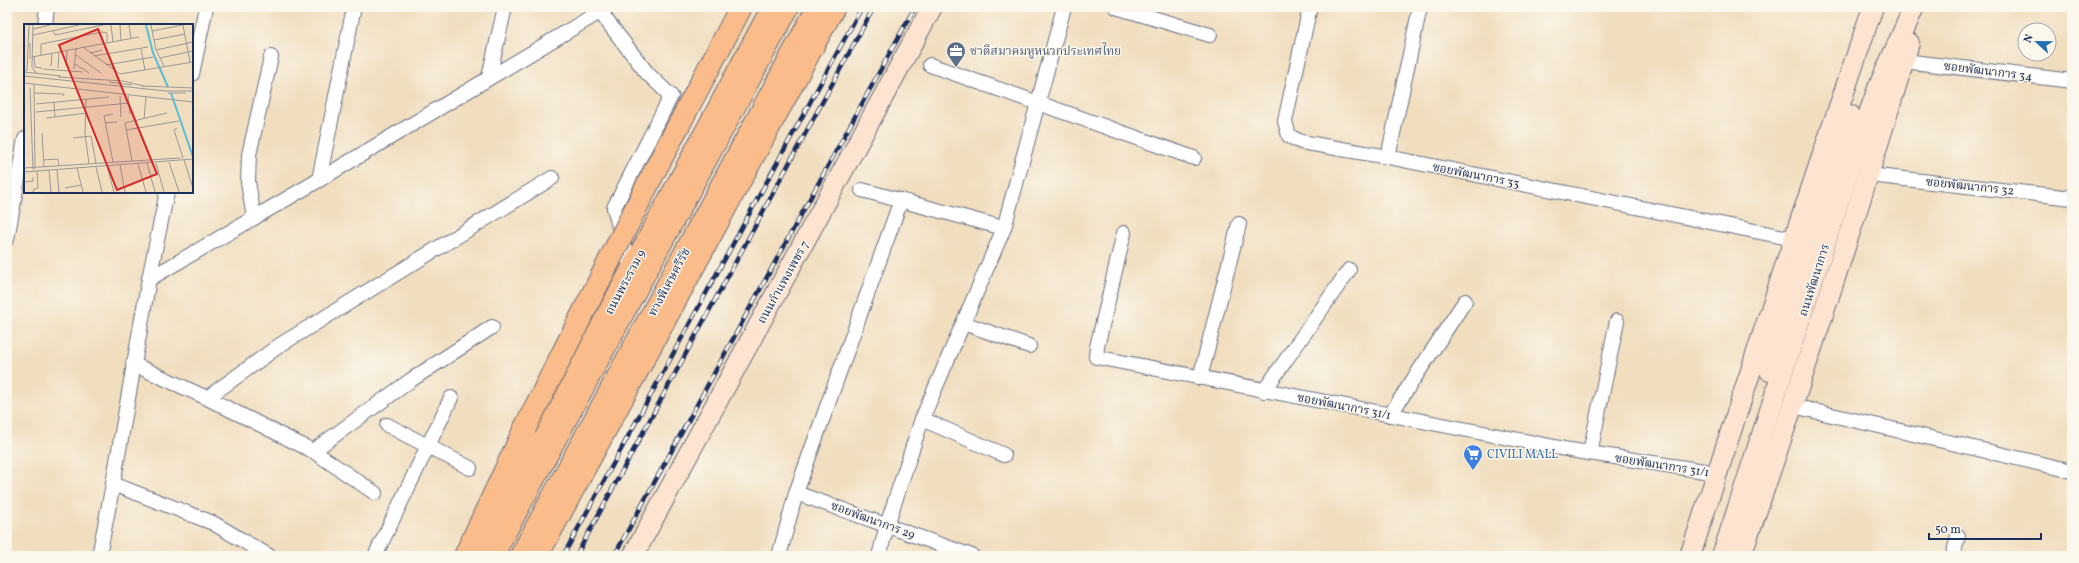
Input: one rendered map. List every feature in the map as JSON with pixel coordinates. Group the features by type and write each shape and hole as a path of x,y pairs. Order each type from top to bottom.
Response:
{"main road":[{"path":"465,556 525,428 654,172 741,7"},
{"name":"ถนนพระราม 9","path":"474,556 533,454 773,7"},
{"path":"492,556 788,7"},
{"name":"ทางพิเศษศรีรัช","path":"521,556 818,7"},
{"path":"537,556 834,7"},
{"name":"ถนนกำแพงเพชร 7","path":"633,556 932,7"},
{"path":"1690,556 1794,239 1873,7"},
{"name":"ถนนพัฒนาการ","path":"1709,556 1837,159 1872,44 1878,7"},
{"name":"ถนนพัฒนาการ","path":"1722,556 1857,146 1878,88 1914,7"},
{"name":"ถนนพัฒนาการ","path":"1741,556 1793,406 1869,175 1920,7"}],"street":[{"path":"45,24 47,7"},
{"path":"193,69 206,7"},
{"path":"319,180 354,7"},
{"path":"489,77 505,7"},
{"path":"879,556 886,525 922,419 1004,228 1064,7"},
{"path":"1116,7 1210,35"},
{"name":"ซอยพัฒนาการ 33","path":"1310,7 1285,121 1289,136 1301,142 1388,157 1794,239"},
{"path":"1388,157 1420,7"},
{"path":"149,279 319,180 489,77 604,10 647,73 671,96 614,208 631,270"},
{"path":"254,218 248,182 249,155 271,57"},
{"name":"ซอยพัฒนาการ 34","path":"1904,61 2072,81"},
{"path":"930,65 1194,158"},
{"path":"7,239 24,145"},
{"name":"ซอยพัฒนาการ 32","path":"1869,175 2072,198"},
{"path":"207,398 280,345 552,178"},
{"path":"862,190 1004,228"},
{"path":"99,556 114,484 133,364 167,193"},
{"path":"779,556 796,492 901,200"},
{"path":"1200,378 1239,224"},
{"name":"ซอยพัฒนาการ 31/1","path":"1124,233 1097,347 1096,357 1264,391 1590,453 1717,473"},
{"path":"1264,391 1349,270"},
{"path":"1390,415 1465,301"},
{"path":"1590,453 1616,321"},
{"path":"963,323 1029,346"},
{"path":"313,451 411,380 492,327"},
{"path":"133,364 207,398 313,451 375,493"},
{"path":"375,556 429,447 451,398"},
{"path":"1793,406 2072,471"},
{"path":"922,419 1004,455"},
{"path":"387,425 470,468"},
{"path":"114,484 213,523 269,556"},
{"name":"ซอยพัฒนาการ 29","path":"796,492 972,556"},
{"path":"1953,556 1958,536"}],"railway":[{"path":"563,556 862,7"},
{"path":"576,556 874,7"},
{"path":"614,556 915,7"}],"place":[{"name":"ชาติสมาคมหูหนวกประเทศไทย","path":"956,68"},
{"name":"CIVILI MALL","path":"1473,471"}]}
